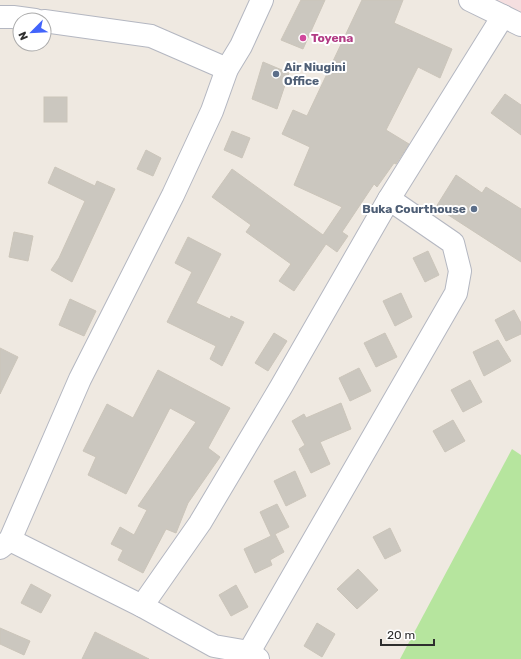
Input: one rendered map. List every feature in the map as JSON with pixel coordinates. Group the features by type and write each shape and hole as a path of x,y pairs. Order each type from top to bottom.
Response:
{"street":[{"path":"262,0 241,46 227,69 212,111 176,188 80,379 5,544 142,606 214,646 253,655 456,293 460,271 453,243 389,199"},
{"path":"142,606 200,524 389,199 512,21 470,0"},
{"path":"0,17 12,17"},
{"path":"52,22 151,36 227,69"}],"shaded area":[{"path":"470,0 521,0 521,25"}],"green space":[{"path":"512,449 521,455 521,659 400,659"}],"building":[{"path":"301,0 325,0 303,49 281,40"},
{"path":"362,0 403,0 394,23 452,49 440,78 418,67 386,130 409,144 396,164 394,163 377,187 374,184 342,232 348,236 337,252 326,244 294,291 279,281 291,264 246,232 251,225 212,197 232,169 323,235 342,207 294,185 310,147 282,134 293,110 307,116"},
{"path":"263,62 289,73 277,109 252,99"},
{"path":"505,94 521,105 521,135 491,113"},
{"path":"44,97 67,97 67,122 44,122"},
{"path":"232,131 250,138 242,158 224,150"},
{"path":"146,150 161,158 153,176 137,169"},
{"path":"55,167 95,186 97,181 115,189 72,282 51,270 59,258 85,201 48,183"},
{"path":"456,175 482,193 486,187 521,209 521,262 436,207"},
{"path":"14,232 33,236 28,261 9,257"},
{"path":"188,237 221,254 196,303 230,319 231,316 244,322 222,366 210,359 216,346 167,322 192,272 175,263"},
{"path":"428,251 439,275 425,282 413,258"},
{"path":"401,293 412,317 395,326 383,301"},
{"path":"70,299 96,311 84,336 59,325"},
{"path":"514,310 521,323 521,334 506,341 495,320"},
{"path":"274,333 287,341 268,371 255,363"},
{"path":"385,333 397,357 376,367 364,343"},
{"path":"498,340 511,361 484,376 473,352"},
{"path":"0,348 18,357 0,394"},
{"path":"359,368 371,391 350,401 339,378"},
{"path":"158,370 230,408 208,448 220,457 188,503 176,533 166,529 143,573 118,560 123,550 111,544 120,527 134,535 147,510 138,506 196,422 170,408 126,494 88,475 96,457 83,451 107,404 133,418"},
{"path":"470,380 482,402 463,412 451,390"},
{"path":"341,403 351,429 320,442 330,464 311,473 299,449 305,445 292,421 304,414 306,418"},
{"path":"453,420 465,441 445,452 433,431"},
{"path":"295,471 306,496 286,506 274,481"},
{"path":"277,504 289,527 275,534 284,552 270,560 272,565 255,573 244,549 271,536 260,512"},
{"path":"390,528 401,551 385,559 373,537"},
{"path":"358,569 378,590 357,609 337,589"},
{"path":"31,584 51,595 41,613 21,603"},
{"path":"236,585 248,607 231,616 219,595"},
{"path":"317,623 335,634 322,657 304,646"},
{"path":"0,628 30,641 24,655 0,644"},
{"path":"95,632 149,659 82,659"}],"place":[{"name":"Toyena","path":"303,38"},
{"name":"Air Niugini Office","path":"276,74"},
{"name":"Buka Courthouse","path":"474,209"}]}
